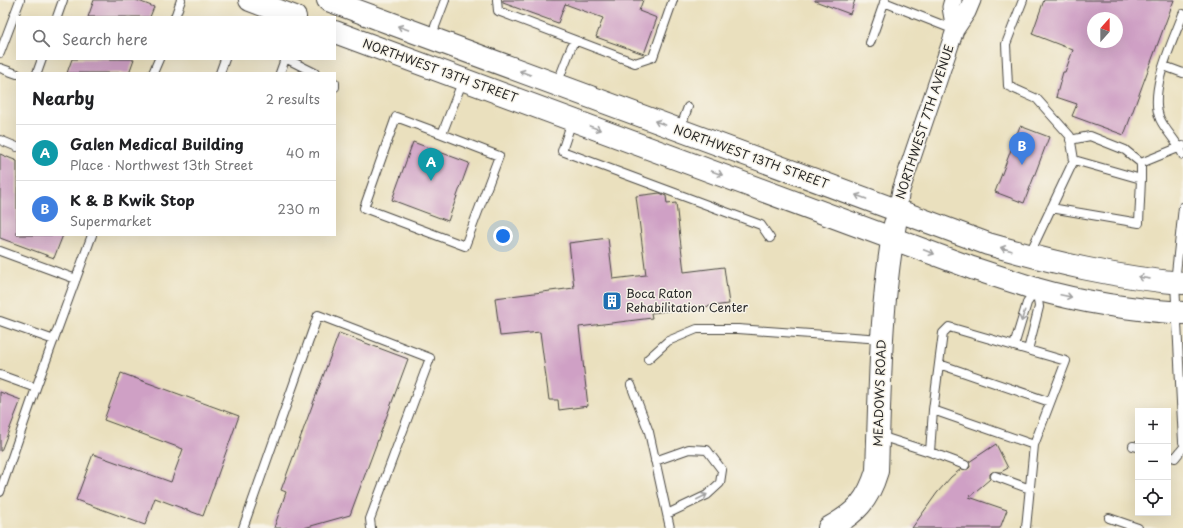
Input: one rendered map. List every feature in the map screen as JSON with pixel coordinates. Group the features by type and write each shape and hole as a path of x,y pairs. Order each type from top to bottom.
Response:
{"street":[{"path":"250,0 292,16"},
{"name":"NORTHWEST 13TH STREET","path":"328,0 988,244 1084,269 1179,283"},
{"name":"NORTHWEST 7TH AVENUE","path":"953,0 951,7 955,30"},
{"name":"NORTHWEST 7TH AVENUE","path":"892,238 901,190 955,30 967,12 972,0"},
{"name":"NORTHWEST 13TH STREET","path":"336,32 972,268 1037,289 1130,307 1180,313"},
{"name":"MEADOWS ROAD","path":"829,528 854,512 866,500 873,486 877,471 882,339 892,238"}],"lane":[{"path":"0,53 20,0"},
{"path":"57,16 63,0"},
{"path":"175,16 181,0"},
{"path":"431,38 445,0"},
{"path":"497,0 498,11 635,63 653,57 673,0"},
{"path":"1023,0 1006,44 1008,86 1037,99 1070,136 1074,160 1029,255"},
{"path":"870,43 885,1 955,30"},
{"path":"1141,163 1182,150 1160,119 1156,96 1164,66 1183,16"},
{"path":"557,85 574,40"},
{"path":"37,72 42,60"},
{"path":"153,72 159,60"},
{"path":"220,72 225,60"},
{"path":"280,72 286,60"},
{"path":"288,60 313,72"},
{"path":"1164,66 1183,72"},
{"path":"0,68 16,74"},
{"path":"442,134 463,79"},
{"path":"680,130 688,107"},
{"path":"396,117 442,134 499,156 464,246 364,208 396,117"},
{"path":"572,120 562,151 761,225 770,238"},
{"path":"1070,140 1090,136 1125,150 1141,163"},
{"path":"0,140 16,146"},
{"path":"1074,160 1141,179"},
{"path":"1052,208 1139,223 1141,163"},
{"path":"1183,207 1179,283 1183,442"},
{"path":"0,492 92,236"},
{"path":"0,251 76,279"},
{"path":"1014,346 1027,304 1037,289"},
{"path":"1028,350 1039,307 1037,289"},
{"path":"243,528 318,315 430,358 370,519 371,528"},
{"path":"0,321 54,340"},
{"path":"930,452 933,410 942,333 950,327 1066,360 1034,445 1026,528"},
{"path":"648,358 668,341 697,329 738,329 882,339"},
{"path":"939,364 1050,402"},
{"path":"0,375 36,388"},
{"path":"631,384 649,432 670,528"},
{"path":"933,410 1034,445"},
{"path":"878,435 965,465"},
{"path":"1171,457 1176,458 1183,448"},
{"path":"655,462 689,449 706,450 722,470 720,483 707,495 667,514"},
{"path":"995,476 1030,489"},
{"path":"1109,518 1138,528"}],"building":[{"path":"94,0 136,0 154,7 150,16 88,16"},
{"path":"503,0 643,0 639,11 657,18 644,54 596,37 603,18 565,4 558,23 503,3"},
{"path":"815,0 855,0 850,14"},
{"path":"1044,0 1174,0 1124,135 1072,116 1077,104 1056,97 1063,72 1065,72 1073,50 1032,34"},
{"path":"72,60 134,60 129,72 67,72"},
{"path":"1020,126 1049,137 1024,203 995,192"},
{"path":"413,142 469,163 448,221 392,200"},
{"path":"0,154 16,161 16,236 63,236 54,258 0,238"},
{"name":"Boca Raton Rehabilitation Center","path":"660,193 666,196 667,204 676,203 684,272 724,267 729,304 651,313 652,318 579,327 588,406 559,410 558,400 549,400 540,332 500,336 495,298 574,288 569,243 608,238 613,279 646,275 636,196"},
{"path":"339,333 408,359 350,515 304,528 274,528 286,492 281,490"},
{"path":"121,373 239,416 203,516 155,498 145,525 76,500 93,454 171,482 183,449 104,420"},
{"path":"0,392 21,400 1,451 0,451"},
{"path":"996,444 1008,468 1001,472 992,472 990,474 990,479 969,497 1007,510 1000,528 912,528 937,493 951,477 961,469 968,469 970,467 969,462"}],"place":[{"name":"K & B Kwik Stop","path":"1022,165"},
{"name":"Galen Medical Building","path":"431,181"},
{"name":"Boca Raton Rehabilitation Center","path":"612,301"}]}
